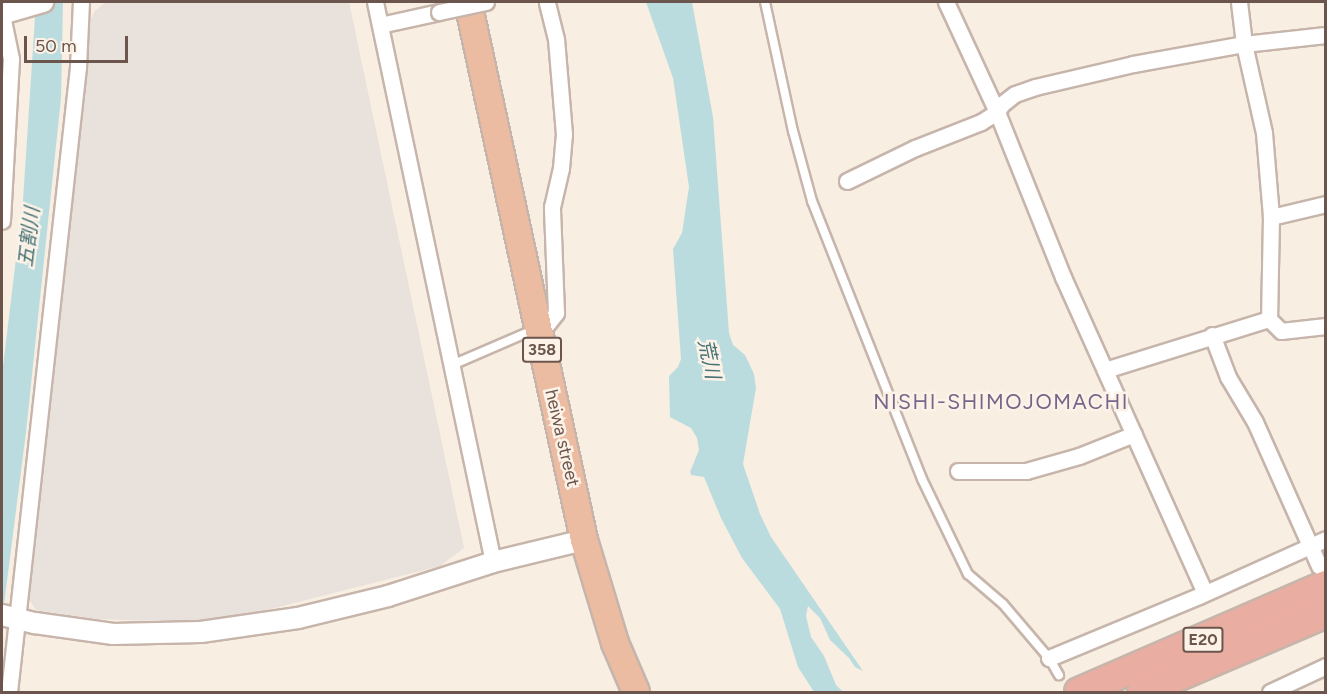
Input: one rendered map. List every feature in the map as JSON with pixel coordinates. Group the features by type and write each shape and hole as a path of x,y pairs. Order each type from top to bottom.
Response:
{"highway":[{"name":"heiwa street","path":"468,2 584,540 615,643 636,693"},
{"name":"E20","path":"1069,684 1322,576"},
{"name":"E20","path":"1142,693 1326,612"}],"street":[{"path":"2,221 11,59 2,14 43,2"},
{"path":"9,693 9,617 77,79 81,2"},
{"path":"375,2 493,562"},
{"path":"380,25 486,2"},
{"path":"537,328 549,323 556,313 552,207 561,168 564,134 556,39 547,2"},
{"path":"946,2 997,112 1037,217 1205,593"},
{"path":"1239,2 1244,44 1264,133 1271,217 1269,319 1281,331 1326,326"},
{"path":"847,181 915,148 981,122 997,112 1002,104 1015,94 1035,87 1132,64 1244,44 1326,35"},
{"path":"1271,217 1326,204"},
{"path":"1105,370 1269,319"},
{"path":"1212,335 1228,377 1255,422 1322,576"},
{"path":"958,471 1026,471 1079,456 1134,434"},
{"path":"1049,657 1205,593 1326,538"},
{"path":"9,617 35,623 114,633 201,632 309,615 388,596 493,562 584,540"},
{"path":"1270,693 1326,666"}],"lane":[{"path":"765,2 793,131 812,201 922,479 968,574 1003,604 1069,684"},
{"path":"452,365 537,328"}],"shaded area":[{"path":"106,2 349,2 464,548 440,566 259,612 190,622 97,619 36,610 27,596 87,27 95,11"}],"water":[{"name":"五割川","path":"36,2 63,2 61,98 26,432 2,620 2,375 23,200"},
{"name":"荒川","path":"646,2 692,2 713,117 729,333 733,345 745,355 754,374 756,388 743,464 760,514 771,537 863,671 855,667 830,640 820,618 808,606 806,616 811,637 824,656 836,685 843,692 814,692 798,667 780,609 742,558 721,518 704,477 691,475 690,472 699,450 697,438 691,428 670,417 669,376 678,367 681,359 673,249 682,233 689,187 673,78"}],"district":[{"name":"NISHI-SHIMOJOMACHI","path":"1001,402"}]}
